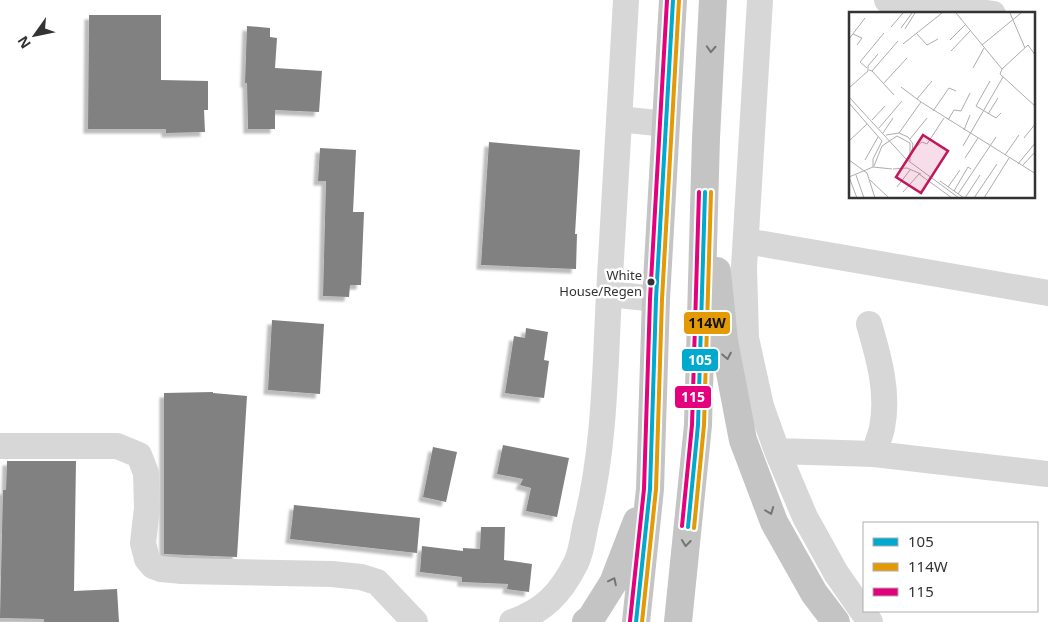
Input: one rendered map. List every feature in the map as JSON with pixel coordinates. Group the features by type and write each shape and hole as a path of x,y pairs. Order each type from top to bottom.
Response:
{"highway":[{"path":"636,622 650,489 656,299 674,0"},
{"path":"678,622 698,425 713,0"},
{"path":"709,80 718,279 724,341 743,440 774,522 814,593 836,622"},
{"path":"586,622 591,618 613,583 650,489"}],"street":[{"path":"512,622 528,617 558,593 577,561 594,492 604,408 626,0"},
{"path":"760,0 744,267 746,338 761,406 777,451 805,517 836,573 863,612"},
{"path":"887,0 979,12"},
{"path":"619,119 666,124"},
{"path":"746,241 1048,293"},
{"path":"609,294 656,299"},
{"path":"869,324 881,365 885,399 882,428 874,454"},
{"path":"0,446 117,446 139,454 146,473 147,508 143,543 147,559 153,566 182,572 332,574 361,577 377,582 415,622"},
{"path":"777,451 874,454 1048,474"}],"building":[{"path":"89,15 161,15 161,80 208,81 208,110 204,110 205,132 166,133 166,129 88,129"},
{"path":"247,26 270,28 270,37 277,38 275,68 322,71 319,112 275,110 275,129 248,129 247,83 245,83"},
{"path":"489,142 580,150 575,234 577,234 576,269 481,265"},
{"path":"320,148 356,150 353,212 364,212 361,285 350,285 349,297 323,296 326,181 318,181"},
{"path":"272,320 324,324 320,394 268,390"},
{"path":"526,328 548,332 544,360 549,361 544,398 505,393 514,336 525,338"},
{"path":"213,392 247,396 237,557 164,554 164,393"},
{"path":"503,445 569,458 557,517 526,511 531,488 520,485 523,479 497,474"},
{"path":"433,447 457,452 446,502 423,497"},
{"path":"7,461 76,461 74,591 117,589 119,622 44,622 44,619 0,618 3,490 6,490"},
{"path":"294,505 420,518 417,553 290,539"},
{"path":"481,527 505,527 504,560 532,564 529,592 507,589 508,584 462,582 462,577 420,572 422,546 463,551 463,548 480,549"}],"transit line":[{"name":"115","path":"630,621 644,489 650,299 667,0"},
{"name":"105","path":"636,622 650,489 656,299 673,0"},
{"name":"114W","path":"642,622 656,489 662,299 679,0"},
{"name":"115","path":"682,526 692,425 699,192"},
{"name":"105","path":"688,527 698,425 705,192"},
{"name":"114W","path":"694,528 704,425 711,192"}],"place":[{"name":"White House/Regen","path":"651,282"}]}
